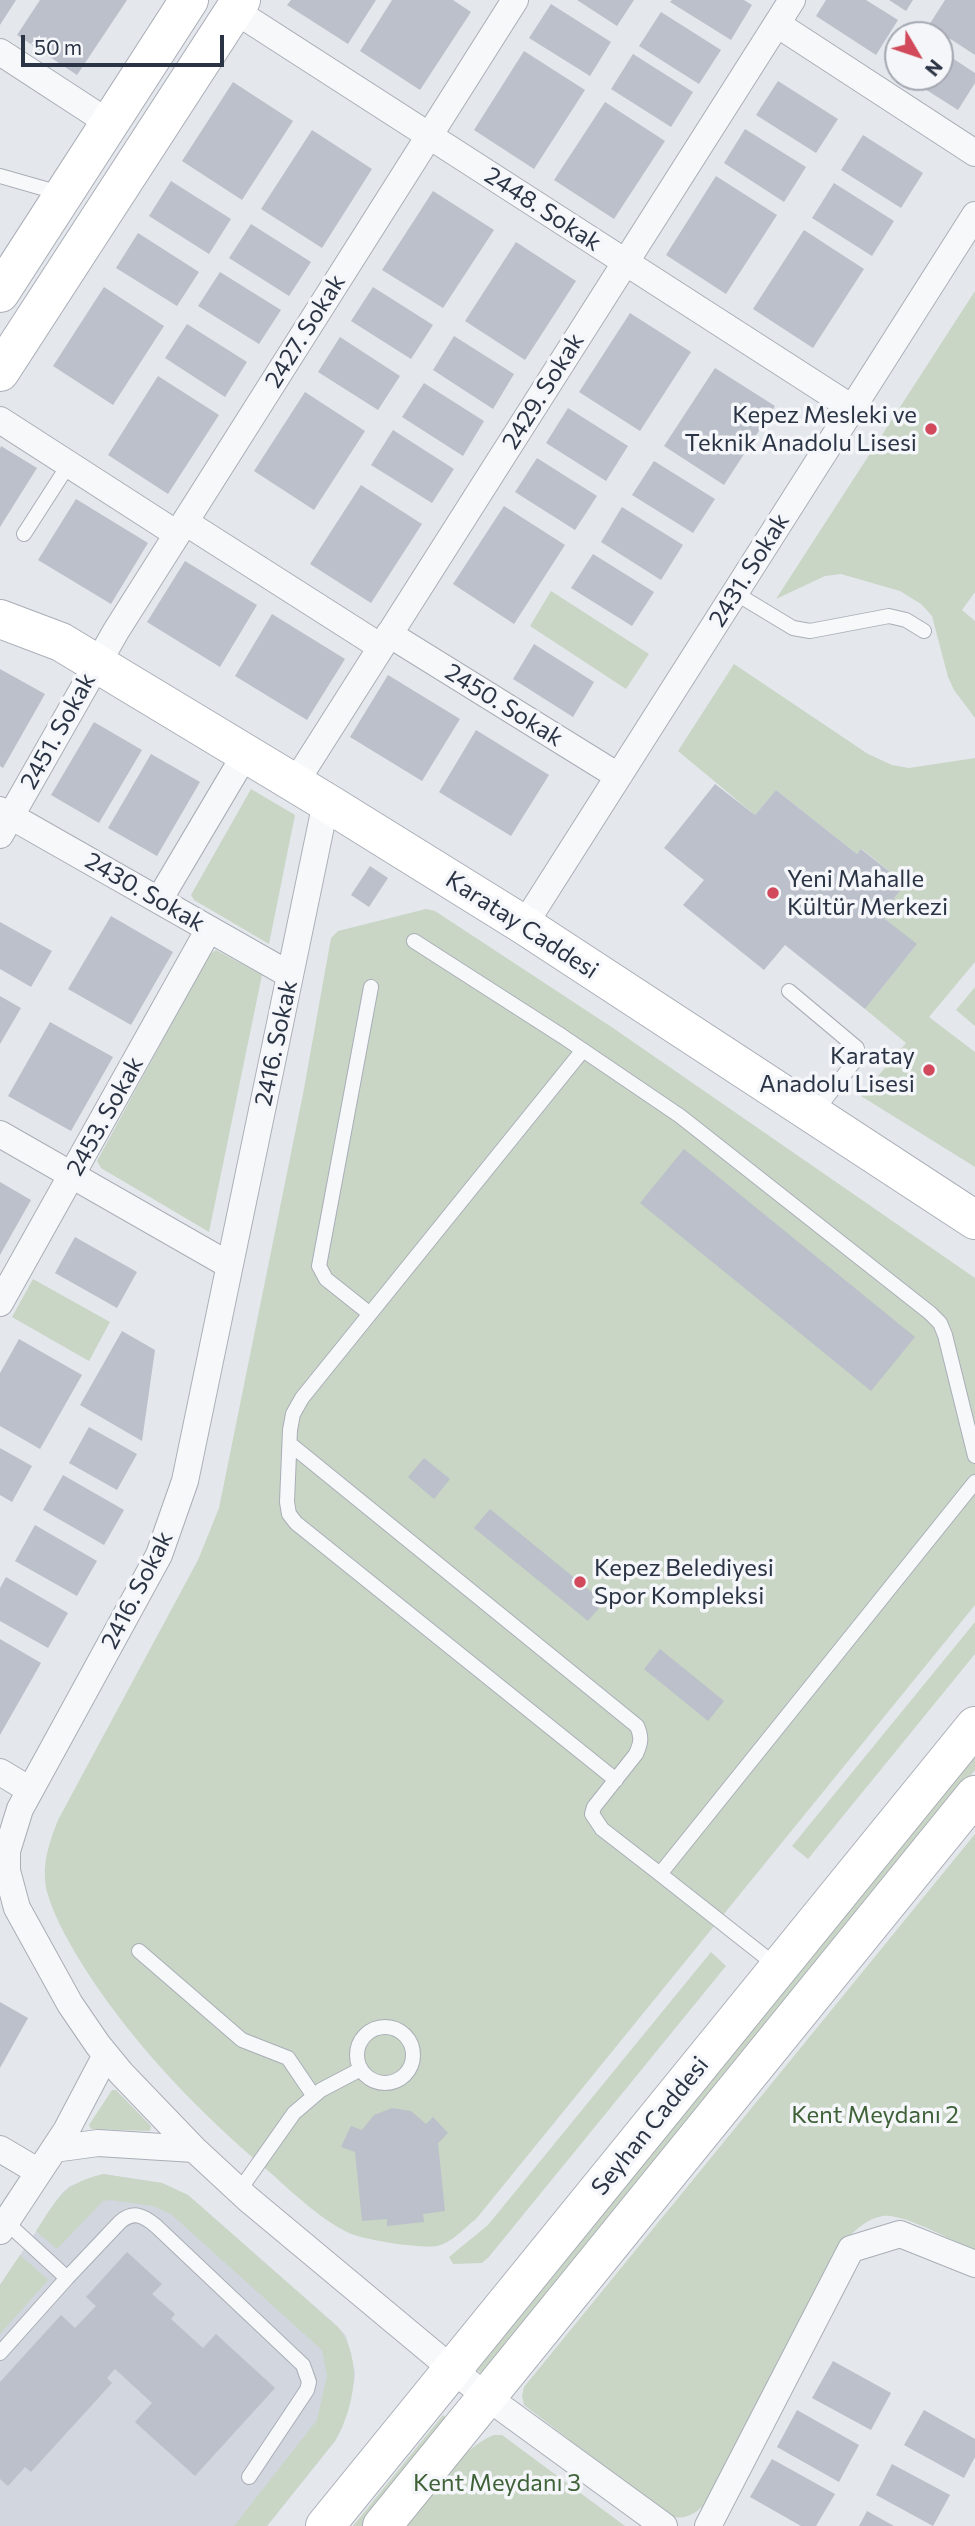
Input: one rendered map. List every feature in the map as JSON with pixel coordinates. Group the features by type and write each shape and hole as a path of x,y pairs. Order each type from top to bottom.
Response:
{"street":[{"path":"0,293 189,0"},
{"name":"2427. Sokak","path":"96,663 514,0"},
{"name":"2429. Sokak","path":"310,792 385,640 792,0"},
{"path":"0,372 237,5"},
{"name":"2448. Sokak","path":"237,5 429,135 852,408"},
{"path":"777,24 975,153"},
{"path":"0,52 109,123"},
{"name":"2431. Sokak","path":"524,925 975,215"},
{"name":"2450. Sokak","path":"0,420 69,464 385,640 618,776"},
{"name":"Karatay Caddesi","path":"0,589 61,642 524,925 975,1220"},
{"name":"Karatay Caddesi","path":"0,619 61,642"},
{"name":"2451. Sokak","path":"4,820 96,663"},
{"path":"159,900 246,753"},
{"name":"2416. Sokak","path":"310,792 290,975 185,1481 164,1542 141,1589 20,1810 7,1852 9,1909 106,2055 194,2149 239,2191 452,2369 664,2526"},
{"name":"2430. Sokak","path":"4,820 159,900 290,975"},
{"name":"2453. Sokak","path":"0,1303 209,929"},
{"path":"0,1134 229,1265"},
{"name":"Seyhan Caddesi","path":"325,2526 975,1726"},
{"path":"0,1773 30,1790"},
{"name":"Seyhan Caddesi","path":"382,2526 975,1795"},
{"path":"3,2227 81,2104 106,2055"},
{"path":"54,2149 98,2143 194,2149"},
{"path":"0,2150 39,2172"},
{"path":"708,2526 851,2249 900,2234 975,2264"}],"lane":[{"path":"0,176 64,194"},
{"path":"24,534 69,464"},
{"path":"735,593 793,628 810,631 889,616 906,620 924,631"},
{"path":"414,941 680,1116 930,1313 940,1323 945,1335 975,1456"},
{"path":"370,1314 326,1279 319,1266 371,987"},
{"path":"789,991 858,1048 857,1058 813,1116"},
{"path":"583,1050 302,1398 293,1414 287,1502 289,1514 296,1523 616,1780"},
{"path":"290,1444 636,1726 641,1735 636,1755 594,1807 592,1814 602,1829 779,1968"},
{"path":"660,1874 975,1482"},
{"path":"139,1951 242,2040 288,2058 313,2095"},
{"path":"381,2026 391,2027 400,2030 407,2037 414,2055 412,2065 399,2080 382,2083 373,2081 361,2069 357,2051 365,2035 372,2030 381,2026"},
{"path":"239,2191 294,2113 313,2095 361,2069"},
{"path":"0,2353 120,2222 127,2216 136,2214 147,2219 303,2365 309,2382 307,2390 248,2477"},
{"path":"3,2227 67,2278"}],"shaded area":[{"path":"103,2174 162,2183 188,2195 346,2336 355,2372 342,2428 335,2441 267,2526 0,2526 0,2285 62,2193 70,2186"}],"green space":[{"name":"Kepez Mesleki ve Teknik Anadolu Lisesi","path":"975,291 975,592 962,610 975,621 975,718 954,690 948,677 932,616 921,604 900,591 841,574 825,576 776,599"},
{"path":"551,591 649,654 626,689 530,626"},
{"path":"734,664 868,754 892,765 909,768 975,758 975,962 929,1017 975,1052 975,1167 861,1096 906,1043 865,1009 916,945 881,916 905,884 862,849 857,854 776,790 755,815 678,751"},
{"path":"251,789 295,815 269,944 194,900 191,895"},
{"name":"Kepez Belediyesi Spor Kompleksi","path":"426,909 435,911 613,1028 975,1278 975,1605 476,2219 448,2242 430,2247 367,2238 339,2228 299,2199 196,2105 150,2055 87,1972 55,1913 45,1882 45,1864 58,1820 198,1560 219,1508 303,1094 331,938 338,931"},
{"path":"216,950 262,975 209,1232 101,1168 97,1161 209,955"},
{"path":"975,987 975,1026 956,1010"},
{"path":"33,1279 110,1322 89,1361 12,1317"},
{"path":"975,1622 975,1654 808,1859 792,1846"},
{"path":"975,1756 975,1770 484,2375 477,2370"},
{"name":"Kent Meydanı 2","path":"975,1834 975,2251 916,2223 892,2216 872,2219 854,2231 846,2239 703,2506 687,2516 669,2516 524,2405 524,2387"},
{"path":"711,1952 726,1966 488,2258 482,2263 453,2264 449,2257 488,2225"},
{"path":"112,2090 116,2090 151,2126 150,2131 91,2129 89,2125"},
{"path":"103,2174 162,2183 188,2195 338,2327 346,2340 351,2354 353,2384 342,2428 335,2441 267,2526 234,2526 317,2420 327,2376 322,2350 171,2214 153,2206 103,2201 57,2249 36,2231 62,2194 78,2182"},
{"path":"20,2255 48,2280 0,2334 0,2285"},
{"path":"443,2415 449,2420 364,2526 353,2526"},
{"name":"Kent Meydanı 3","path":"494,2435 502,2435 625,2526 407,2526 458,2462 482,2441"}],"building":[{"path":"0,0 16,0 0,25"},
{"path":"40,0 127,0 77,75 17,35"},
{"path":"291,0 376,0 348,44 287,5"},
{"path":"392,0 453,0 471,12 420,90 360,51"},
{"path":"577,0 634,0 617,26"},
{"path":"744,0 752,5 731,40 670,2"},
{"path":"826,0 866,0 898,20 884,21 884,42 876,55 816,16"},
{"path":"889,0 913,0 906,11"},
{"path":"945,0 975,0 975,55 954,41 954,21 932,21"},
{"path":"551,4 611,42 590,76 529,38"},
{"path":"661,12 721,50 699,84 639,46"},
{"path":"524,51 585,90 534,169 474,130"},
{"path":"633,54 693,92 671,127 611,89"},
{"path":"954,59 975,73 975,83 958,110 928,91 954,91"},
{"path":"778,81 838,119 816,153 756,115"},
{"path":"233,82 293,121 242,200 182,161"},
{"path":"605,102 665,141 614,219 554,180"},
{"path":"745,129 806,167 784,202 724,163"},
{"path":"312,130 372,169 322,248 261,209"},
{"path":"863,135 923,173 901,208 841,170"},
{"path":"716,176 777,215 726,294 666,255"},
{"path":"171,181 231,219 209,254 149,216"},
{"path":"834,183 894,221 872,256 812,218"},
{"path":"433,191 494,230 443,308 382,270"},
{"path":"251,224 311,262 289,296 229,258"},
{"path":"804,230 864,269 813,348 753,309"},
{"path":"138,233 199,272 177,306 116,268"},
{"path":"516,242 576,281 525,360 465,321"},
{"path":"220,272 281,310 259,344 198,306"},
{"path":"104,287 164,326 113,405 53,366"},
{"path":"373,287 433,325 411,359 351,321"},
{"path":"630,313 691,352 640,431 579,392"},
{"path":"187,324 247,362 225,397 165,358"},
{"path":"454,336 514,374 493,409 433,370"},
{"path":"340,337 400,376 378,410 318,372"},
{"path":"715,368 775,406 724,485 664,446"},
{"path":"158,376 219,415 168,494 108,455"},
{"path":"424,383 484,421 463,456 402,417"},
{"path":"305,392 365,431 314,510 254,471"},
{"path":"568,408 628,446 606,481 546,443"},
{"path":"393,430 454,469 432,503 371,465"},
{"path":"1,446 37,468 0,527 0,449"},
{"path":"537,458 597,496 575,530 515,492"},
{"path":"654,461 715,499 693,533 632,495"},
{"path":"361,485 422,524 371,603 310,564"},
{"path":"76,499 148,543 111,604 38,560"},
{"path":"504,506 565,545 514,624 453,584"},
{"path":"622,507 683,545 661,580 601,542"},
{"path":"593,554 654,592 632,626 571,588"},
{"path":"185,561 257,605 220,667 147,622"},
{"path":"272,614 345,659 307,720 235,676"},
{"path":"534,644 594,682 573,717 513,679"},
{"path":"0,669 45,694 3,768 0,766"},
{"path":"388,675 460,719 422,781 350,737"},
{"path":"94,722 142,750 99,823 51,795"},
{"path":"476,730 549,775 511,836 439,792"},
{"path":"151,754 200,782 157,856 108,828"},
{"name":"Yeni Mahalle Kültür Merkezi","path":"715,784 755,815 776,790 857,854 861,849 905,884 881,916 917,944 865,1009 785,945 764,970 683,905 704,880 664,848"},
{"path":"370,866 388,878 369,907 351,895"},
{"path":"111,916 173,952 131,1025 68,989"},
{"path":"0,922 52,951 31,987 0,969"},
{"path":"0,996 21,1008 0,1044"},
{"path":"50,1022 113,1057 71,1131 8,1096"},
{"path":"684,1149 915,1337 871,1391 640,1203"},
{"path":"0,1182 31,1200 0,1255"},
{"path":"75,1237 137,1272 117,1308 55,1273"},
{"path":"122,1331 155,1350 142,1441 80,1405"},
{"path":"19,1339 82,1375 40,1449 0,1426 0,1373"},
{"path":"89,1427 137,1454 117,1490 69,1463"},
{"path":"0,1448 32,1466 12,1502 0,1495"},
{"path":"424,1458 450,1479 434,1499 408,1477"},
{"path":"63,1475 124,1510 104,1545 43,1510"},
{"path":"490,1509 604,1602 588,1621 474,1528"},
{"path":"35,1525 97,1561 77,1596 15,1561"},
{"path":"6,1577 68,1613 48,1648 0,1621 0,1588"},
{"path":"0,1639 41,1663 0,1735"},
{"path":"660,1649 724,1701 708,1721 644,1669"},
{"path":"0,2002 28,2018 0,2068"},
{"path":"392,2108 411,2111 426,2124 433,2117 448,2133 438,2143 445,2211 423,2214 424,2222 387,2226 387,2219 362,2221 355,2152 341,2147 351,2126 362,2130 374,2115"},
{"path":"127,2252 162,2284 152,2294 175,2314 171,2319 203,2348 216,2334 275,2388 195,2476 135,2422 152,2403 115,2369 107,2378 112,2383 31,2472 25,2467 8,2486 0,2479 0,2382 61,2315 75,2328 96,2306 86,2297"},
{"path":"833,2361 891,2393 871,2430 812,2398"},
{"path":"797,2410 859,2445 839,2482 777,2447"},
{"path":"924,2410 975,2439 975,2457 964,2478 904,2445"},
{"path":"772,2459 835,2494 816,2526 801,2526 750,2497"},
{"path":"892,2464 950,2495 933,2526 876,2495"},
{"path":"867,2511 894,2526 859,2526"}],"place":[{"name":"Kepez Mesleki ve Teknik Anadolu Lisesi","path":"931,429"},
{"name":"Yeni Mahalle Kültür Merkezi","path":"773,893"},
{"name":"Karatay Anadolu Lisesi","path":"929,1070"},
{"name":"Kepez Belediyesi Spor Kompleksi","path":"580,1582"}]}
